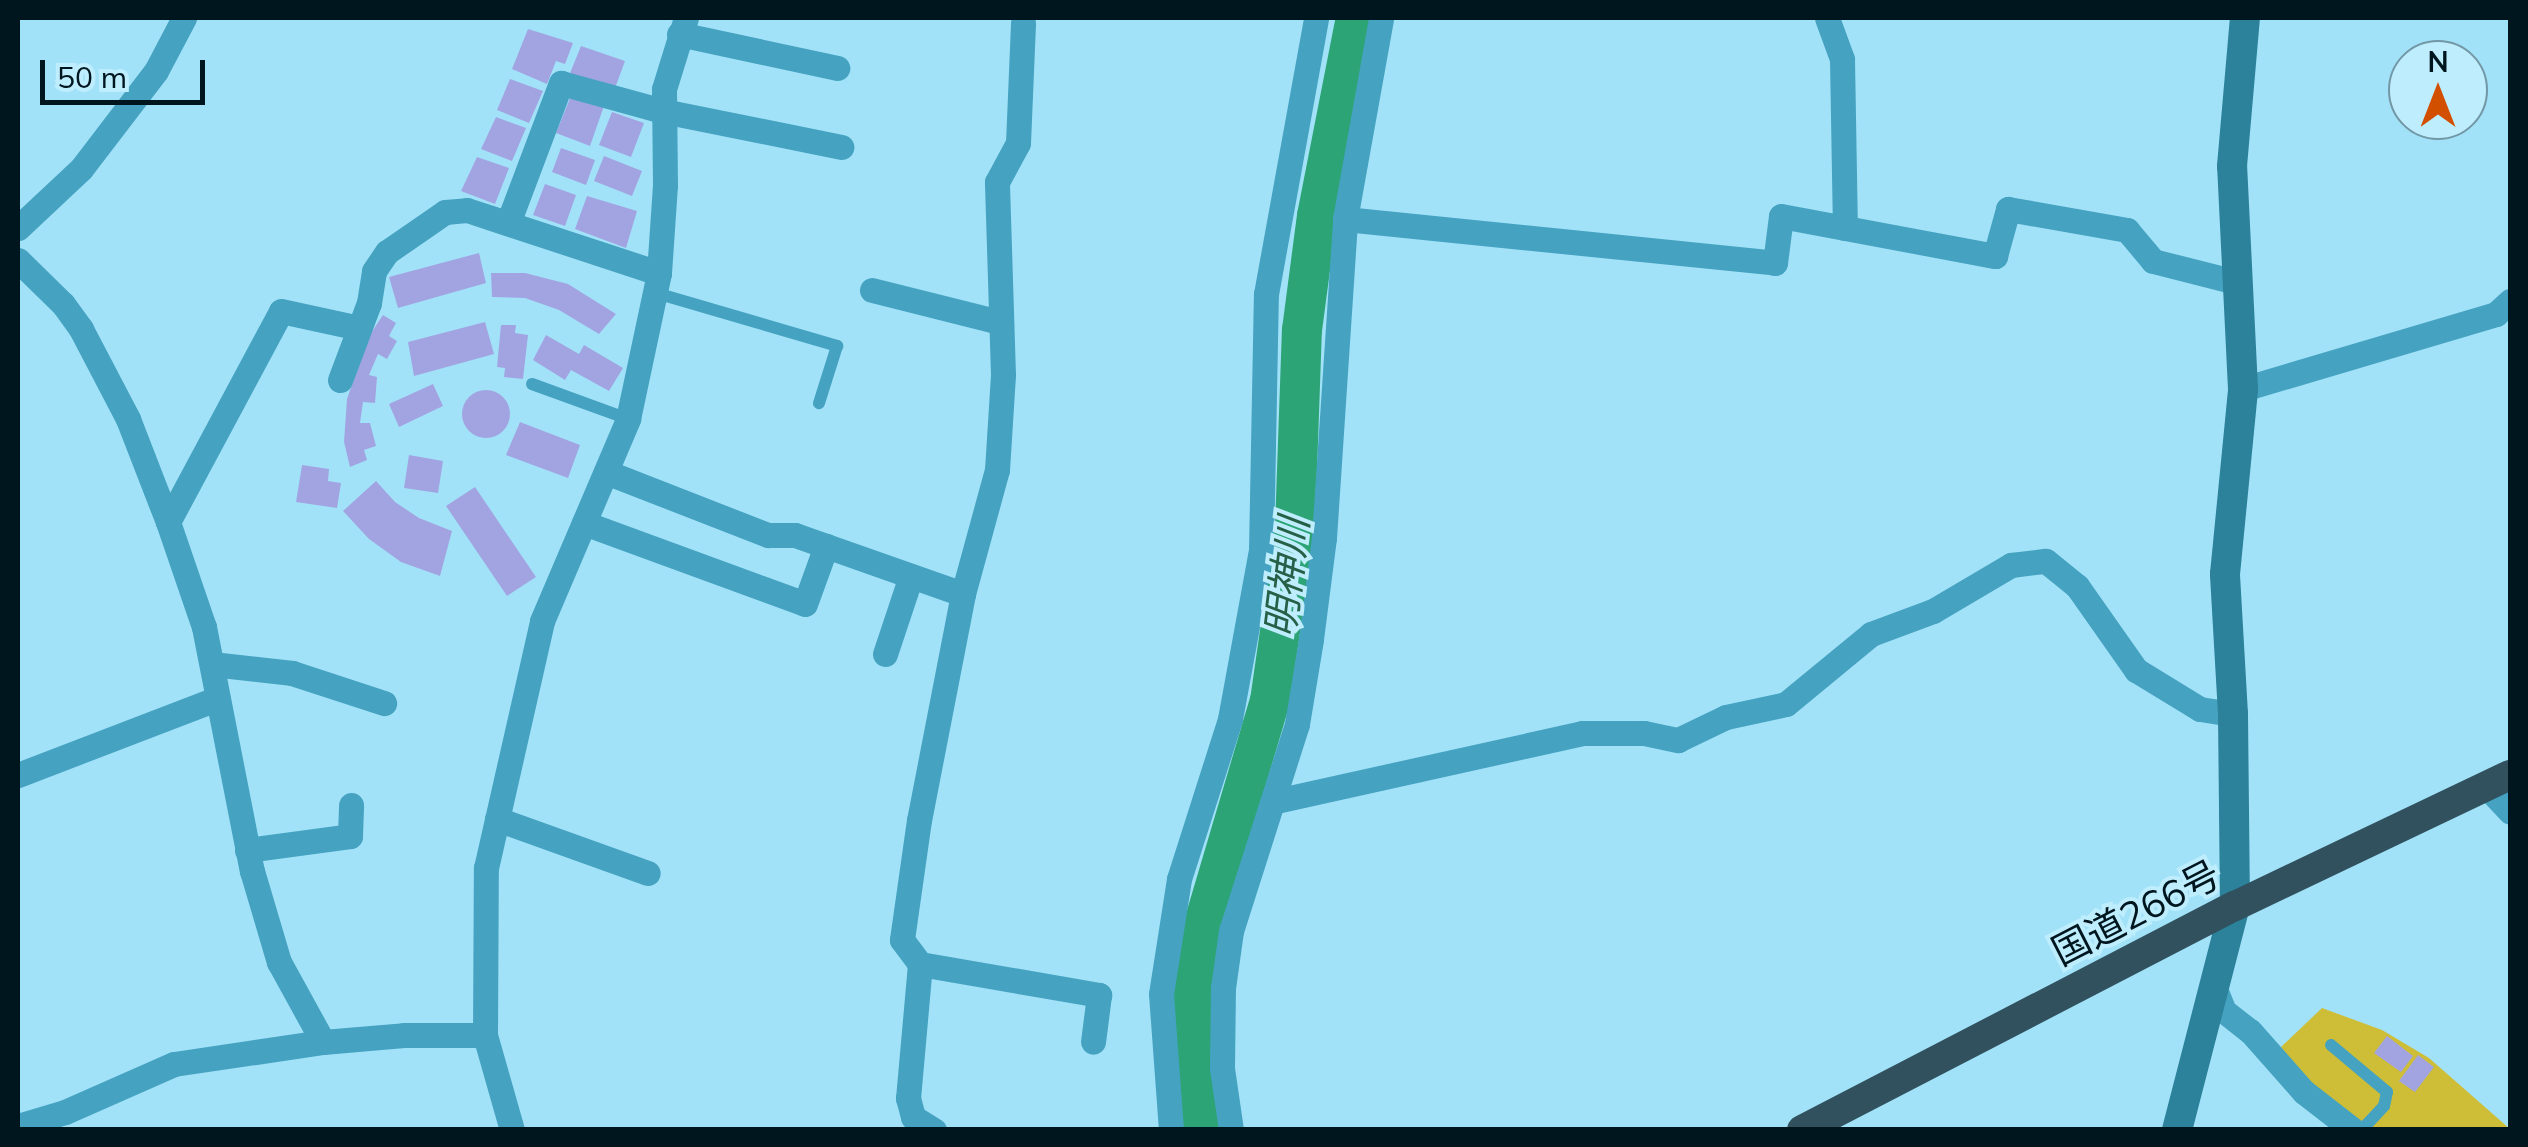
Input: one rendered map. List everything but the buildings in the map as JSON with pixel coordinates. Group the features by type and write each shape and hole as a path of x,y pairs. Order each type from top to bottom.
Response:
{"highway":[{"name":"国道266号","path":"1802,1130 2235,906 2498,780"}],"street":[{"path":"18,228 80,169 156,70 184,18"},
{"path":"1171,1130 1161,994 1179,879 1230,718 1261,550 1266,294 1316,18"},
{"path":"1231,1130 1222,1068 1228,950 1297,724 1324,538 1345,219 1381,18"},
{"path":"1827,18 1842,60 1846,228"},
{"path":"2177,1130 2235,906 2233,714 2226,574 2242,389 2232,166 2246,18"},
{"path":"934,1130 912,1117 908,1098 920,964 902,940 906,896 963,594 997,470 1002,375 997,182 1018,143 1023,23"},
{"path":"512,1130 485,1034 486,868 542,622 628,419 657,283 665,185 664,88 683,26 836,68"},
{"path":"508,223 561,84 663,111 842,148"},
{"path":"1345,219 1775,264 1781,216 1995,256 2008,208 2127,230 2152,260 2239,283"},
{"path":"340,380 374,271 387,252 445,212 467,210 508,223 657,283"},
{"path":"18,260 63,304 81,329 128,419 168,522 212,664 247,850 279,962 322,1042"},
{"path":"872,290 999,322"},
{"path":"2242,389 2496,314 2510,301"},
{"path":"168,522 281,311 359,328"},
{"path":"606,472 768,535 796,535 963,594"},
{"path":"584,523 805,604 826,546"},
{"path":"1276,802 1582,733 1644,733 1678,740 1726,717 1786,704 1871,634 1933,612 2011,565 2046,560 2077,586 2136,670 2200,709 2233,714"},
{"path":"886,654 911,576"},
{"path":"212,664 292,673 384,704"},
{"path":"18,776 216,700"},
{"path":"2498,780 2510,812"},
{"path":"247,850 350,836 351,805"},
{"path":"497,819 648,873"},
{"path":"920,964 1099,995 1093,1042"},
{"path":"2213,984 2224,1010 2250,1031 2304,1092 2353,1130"},
{"path":"18,1126 64,1112 174,1064 404,1034 485,1034"}],"lane":[{"path":"657,283 836,346 819,404"},
{"path":"532,384 628,419"},
{"path":"2332,1045 2387,1092 2384,1106 2362,1130"}],"shaded area":[{"path":"2322,1008 2382,1030 2429,1058 2510,1129 2365,1129 2309,1085 2281,1047"}],"waterway":[{"name":"明神川","path":"1203,1130 1193,997 1197,947 1270,701 1295,528 1302,330 1317,216 1356,18"}]}
